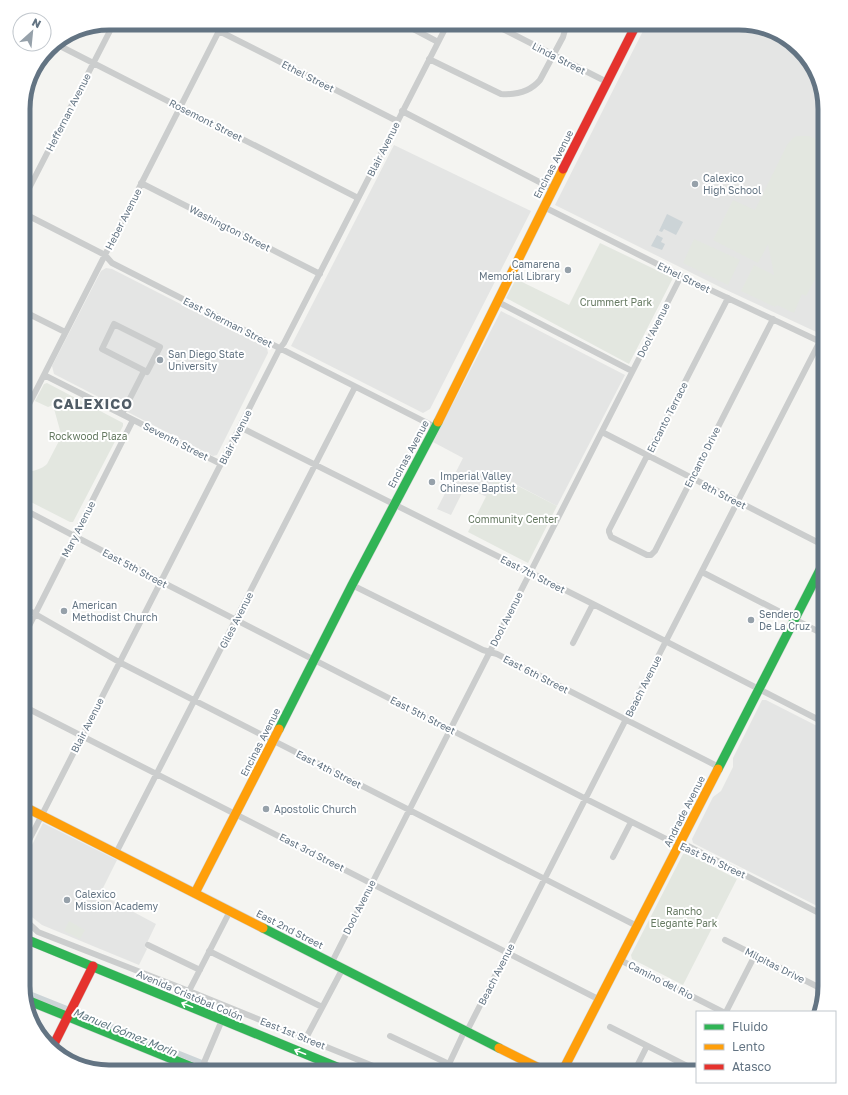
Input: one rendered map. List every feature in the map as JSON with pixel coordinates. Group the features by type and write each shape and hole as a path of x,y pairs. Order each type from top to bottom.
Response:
{"street":[{"name":"Heffernan Avenue","path":"30,186 110,30"},
{"path":"415,30 438,42"},
{"name":"Blair Avenue","path":"30,838 160,581 280,348 320,274 444,30"},
{"name":"Linda Street","path":"505,30 607,82"},
{"path":"429,59 501,94 521,93 536,85 540,80 563,37 565,30"},
{"name":"Encinas Avenue","path":"195,893 272,740 435,427 498,302 520,254 633,30"},
{"name":"Heber Avenue","path":"30,402 219,31"},
{"name":"Ethel Street","path":"219,31 397,121"},
{"name":"Rosemont Street","path":"61,46 358,198"},
{"path":"402,111 553,189"},
{"name":"Washington Street","path":"141,183 320,274"},
{"name":"Ethel Street","path":"544,207 681,276 818,340"},
{"name":"East Sherman Street","path":"30,217 105,255 112,263 435,427"},
{"name":"Dool Avenue","path":"332,962 371,882 681,276"},
{"name":"Encanto Terrace","path":"611,537 609,530 728,298"},
{"path":"498,302 632,371"},
{"path":"30,314 65,332"},
{"name":"Encanto Drive","path":"611,537 648,555 653,554 773,319"},
{"path":"122,414 144,371 147,372 160,347 114,324 102,349 144,371"},
{"name":"Beach Avenue","path":"390,1036 449,1064 666,641 818,350"},
{"name":"Seventh Street","path":"44,375 221,464"},
{"name":"Giles Avenue","path":"116,853 355,387"},
{"name":"Mary Avenue","path":"30,625 133,420"},
{"name":"East 7th Street","path":"240,427 818,718"},
{"name":"8th Street","path":"602,432 818,542"},
{"name":"East 5th Street","path":"30,513 160,581 631,822 670,841 695,850 818,912"},
{"path":"702,572 818,631"},
{"name":"Andrade Avenue","path":"566,1065 818,574"},
{"name":"East 6th Street","path":"352,585 483,650 497,654 720,767"},
{"path":"573,643 593,604"},
{"name":"East 4th Street","path":"30,611 119,662 637,926"},
{"name":"East 3rd Street","path":"30,710 600,1000"},
{"name":"East 2nd Street","path":"30,810 534,1065"},
{"path":"613,857 631,822"},
{"path":"189,991 230,911"},
{"name":"East 1st Street","path":"30,925 38,932 371,1065"},
{"name":"Milpitas Drive","path":"725,940 818,987"},
{"name":"Avenida Cristóbal Colón","path":"30,941 332,1065"},
{"path":"30,945 50,952 61,953"},
{"path":"148,945 200,970"},
{"path":"209,951 322,1007"},
{"path":"725,1011 755,955"},
{"name":"Camino del Rio","path":"620,960 722,1011"},
{"path":"55,1043 93,966"},
{"path":"306,1038 343,968"},
{"path":"32,1002 185,1065"},
{"path":"205,1065 222,1020"},
{"path":"610,1027 685,1065"},
{"path":"638,1065 647,1046"}],"shaded area":[{"name":"Calexico High School","path":"643,30 744,30 769,36 783,43 805,65 812,79 817,99 818,333 722,288 555,205"},
{"path":"394,145 531,211 430,409 423,413 291,346"},
{"path":"667,214 683,222 676,235 664,229 662,232 659,231"},
{"path":"657,235 663,238 661,242 665,244 662,250 651,246"},
{"name":"San Diego State University","path":"106,268 112,269 267,348 268,353 217,455 213,456 54,374 52,366 101,271"},
{"path":"501,311 625,375 557,506 498,475 487,497 465,487 451,515 437,509 463,458 433,442"},
{"path":"762,700 766,700 818,726 818,906 693,843 692,839 713,797 721,791 733,767 733,758"},
{"name":"Calexico Mission Academy","path":"43,823 117,860 100,894 156,924 145,947 147,949 139,965 42,925 30,916 30,849"}],"green space":[{"path":"797,136 809,136 818,140 818,274 806,296 802,294 794,313 777,305 775,307 741,291 754,265 774,275 768,244 758,263 713,240 733,200 755,210 787,145"},
{"path":"694,239 740,260 728,285 683,263"},
{"name":"Crummert Park","path":"600,243 673,278 629,364 506,298 516,279 569,305"},
{"name":"Rockwood Plaza","path":"47,383 123,423 123,426 73,522 70,522 30,502 30,471 36,470 47,464 60,439 61,434 53,405 48,407 35,401 44,384"},
{"name":"Community Center","path":"497,475 557,506 528,563 468,532"},
{"name":"Rancho Elegante Park","path":"686,853 737,879 683,985 632,959 631,955 683,854"},
{"path":"69,921 85,930 80,939 64,931"}],"waterway":[{"name":"Manuel Gómez Morin","path":"31,994 208,1065"}],"traffic: fast":[{"path":"279,729 352,585 438,422"},
{"path":"718,769 818,574"},
{"path":"263,928 499,1048"},
{"path":"30,941 332,1065"},
{"path":"32,1002 187,1065"}],"traffic: slow":[{"path":"438,422 563,169"},
{"path":"195,893 279,729"},
{"path":"566,1065 718,769"},
{"path":"30,810 263,928"},
{"path":"499,1048 533,1065"}],"traffic: jam":[{"path":"563,169 633,30"},
{"path":"55,1043 93,966"}],"place":[{"name":"Calexico High School","path":"695,184"},
{"name":"Camarena Memorial Library","path":"568,270"},
{"name":"San Diego State University","path":"160,360"},
{"name":"Imperial Valley Chinese Baptist","path":"432,482"},
{"name":"American Methodist Church","path":"64,611"},
{"name":"Sendero De La Cruz","path":"751,620"},
{"name":"Apostolic Church","path":"266,809"},
{"name":"Calexico Mission Academy","path":"67,900"}],"district":[{"name":"CALEXICO","path":"93,404"}]}
